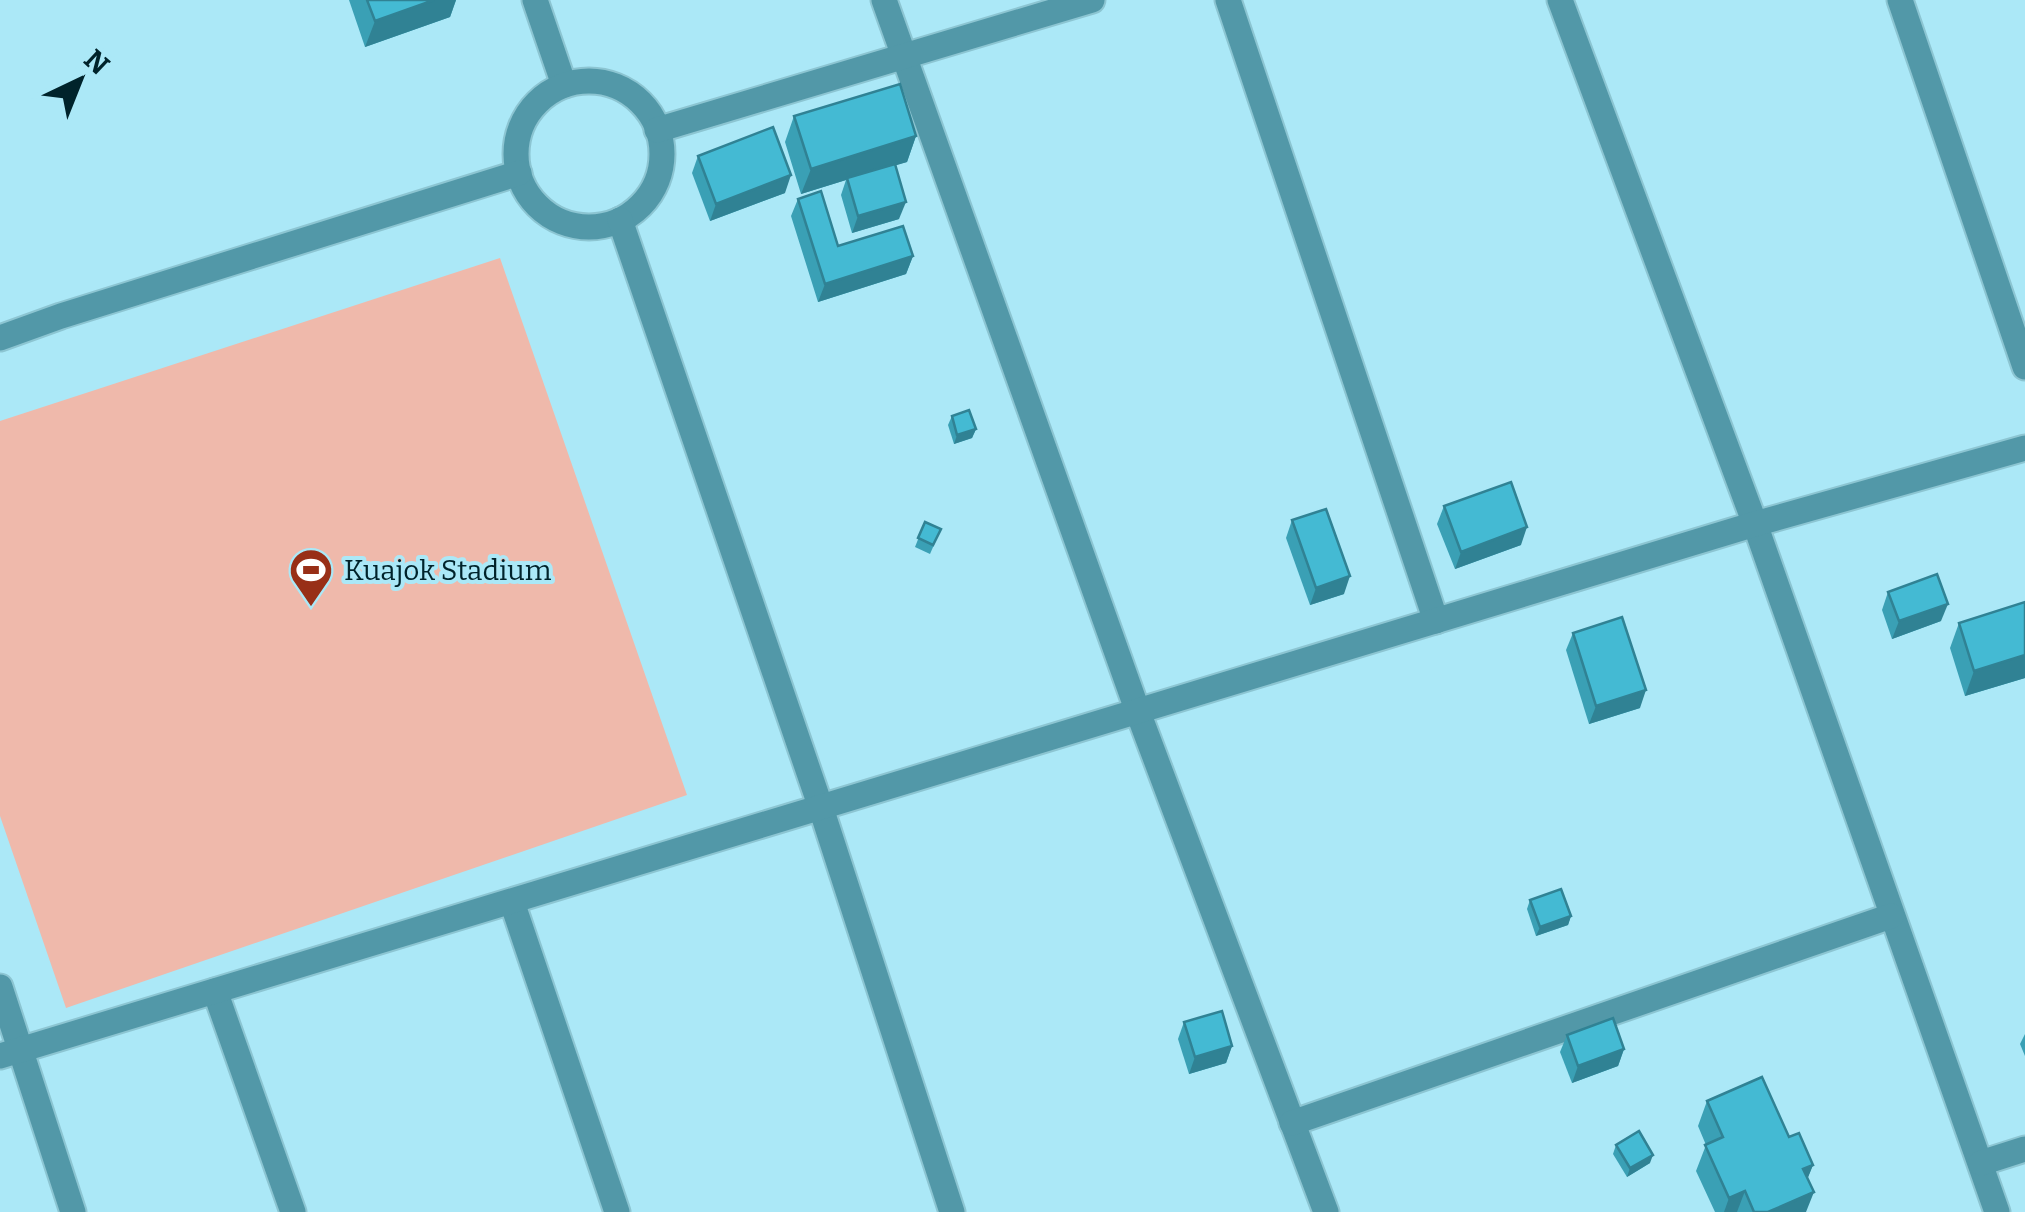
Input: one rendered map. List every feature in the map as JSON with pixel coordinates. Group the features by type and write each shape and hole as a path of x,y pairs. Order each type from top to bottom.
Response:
{"street":[{"path":"536,0 564,85"},
{"path":"884,0 1138,712 1326,1212"},
{"path":"657,130 1092,0"},
{"path":"1228,0 1436,621"},
{"path":"1560,0 1755,524 1997,1212"},
{"path":"1900,0 2025,367"},
{"path":"594,80 619,86 640,101 657,130 662,144 661,167 654,189 640,207 620,220 598,227 574,226 553,217 534,203 519,174 515,157 518,132 529,110 547,92 564,85 594,80"},
{"path":"0,338 519,174"},
{"path":"620,220 821,808 952,1212"},
{"path":"10,1053 1755,524 2025,448"},
{"path":"512,902 617,1212"},
{"path":"1292,1123 1891,916"},
{"path":"0,988 10,1053 73,1212"},
{"path":"216,991 293,1212"},
{"path":"1981,1164 2025,1149"}],"shaded area":[{"name":"Kuajok Stadium","path":"500,258 687,795 66,1008 0,816 0,421"}],"building":[{"path":"367,0 434,0 375,21"},
{"path":"900,84 916,136 811,169 794,116"},
{"path":"773,127 791,175 716,204 698,156"},
{"path":"895,164 906,202 858,216 847,178"},
{"path":"821,191 838,246 903,226 913,256 825,284 798,199"},
{"path":"969,410 976,429 957,435 952,416"},
{"path":"1511,482 1527,527 1461,552 1444,506"},
{"path":"1326,509 1350,576 1316,588 1292,520"},
{"path":"925,522 941,529 933,545 918,538"},
{"path":"1937,574 1948,604 1899,621 1888,592"},
{"path":"2025,602 2025,655 1974,671 1959,623"},
{"path":"1622,617 1646,690 1596,706 1573,633"},
{"path":"1561,889 1571,916 1540,927 1530,900"},
{"path":"1222,1011 1232,1046 1195,1057 1184,1022"},
{"path":"1613,1018 1624,1049 1578,1066 1567,1035"},
{"path":"1762,1077 1789,1137 1799,1133 1813,1165 1803,1169 1814,1192 1768,1212 1754,1212 1745,1191 1729,1198 1705,1145 1723,1137 1707,1101"},
{"path":"1639,1131 1653,1155 1630,1168 1616,1145"}],"place":[{"name":"Kuajok Stadium","path":"311,608"}]}
